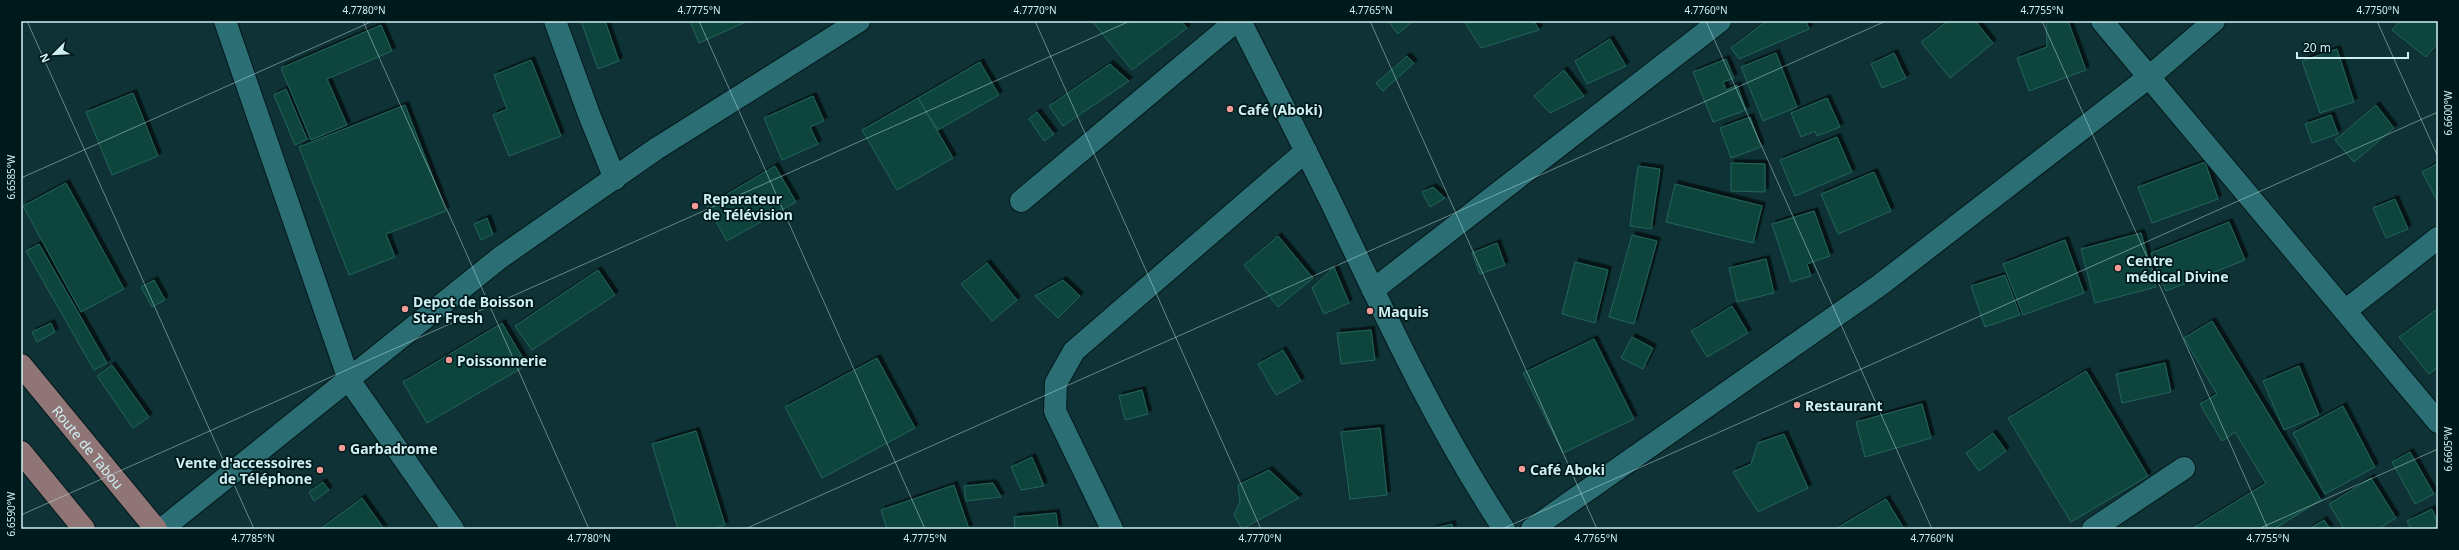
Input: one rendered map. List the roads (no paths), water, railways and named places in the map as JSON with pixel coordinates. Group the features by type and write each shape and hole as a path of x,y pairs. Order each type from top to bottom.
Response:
{"main road":[{"name":"Route de Tabou","path":"21,365 156,529"},
{"path":"21,452 84,529"}],"street":[{"path":"225,21 349,380 453,529"},
{"path":"555,21 590,117 615,179"},
{"path":"162,529 501,257 615,179 656,148 858,21"},
{"path":"1021,201 1236,21"},
{"path":"1240,21 1306,151 1435,414 1477,489 1504,529"},
{"path":"1373,290 1720,21"},
{"path":"2102,21 2438,422"},
{"path":"1532,529 1880,285 2149,77 2214,21"},
{"path":"1112,529 1055,411 1056,382 1074,351 1306,151"},
{"path":"2345,311 2438,238"},
{"path":"2093,529 2184,468"}],"place":[{"name":"Café (Aboki)","path":"1230,109"},
{"name":"Reparateur de Télévision","path":"695,206"},
{"name":"Centre médical Divine","path":"2118,268"},
{"name":"Depot de Boisson Star Fresh","path":"405,309"},
{"name":"Maquis","path":"1370,311"},
{"name":"Poissonnerie","path":"449,360"},
{"name":"Restaurant","path":"1797,405"},
{"name":"Garbadrome","path":"342,448"},
{"name":"Café Aboki","path":"1522,469"},
{"name":"Vente d'accessoires de Téléphone","path":"320,470"}]}
